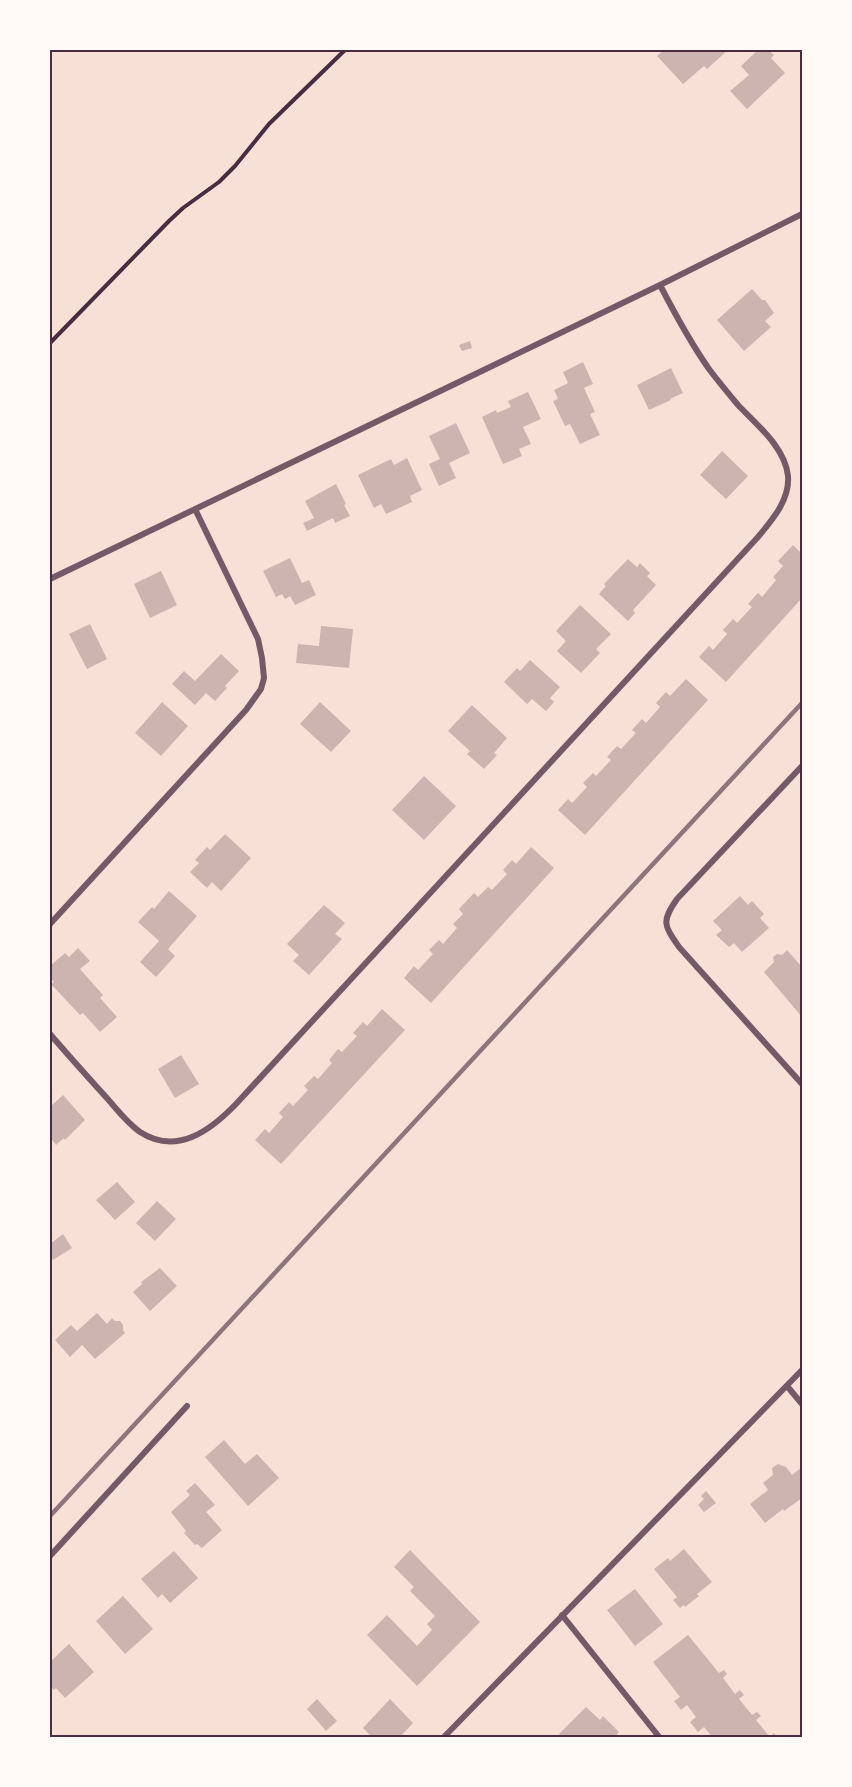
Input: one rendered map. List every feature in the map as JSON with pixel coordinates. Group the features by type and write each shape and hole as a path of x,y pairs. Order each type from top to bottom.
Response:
{"street":[{"path":"50,579 660,285 802,214"},
{"path":"50,1034 120,1113 141,1132 157,1139 176,1141 187,1139 212,1126 244,1095 758,537 781,505 787,489 788,476 785,464 767,436 736,402 704,361 682,327 660,285"},
{"path":"50,924 246,710 261,689 264,668 258,639 195,509"},
{"path":"802,766 677,899 665,921 679,947 802,1084"},
{"path":"443,1737 802,1370"},
{"path":"786,1386 802,1404"},
{"path":"50,1556 187,1406"},
{"path":"562,1615 660,1737"}],"path":[{"path":"50,343 183,208 219,182 269,124 345,50"}],"building":[{"path":"664,50 728,50 707,69 704,66 683,84 657,56"},
{"path":"758,50 768,50 774,55 771,58 785,73 747,109 730,91 749,75 741,66"},
{"path":"752,289 762,300 765,300 774,313 765,321 771,327 744,351 717,320"},
{"path":"470,341 472,348 462,351 459,345"},
{"path":"583,362 593,384 584,388 595,412 590,414 600,435 580,444 570,424 565,426 553,401 558,399 554,390 568,383 563,372"},
{"path":"671,368 683,393 649,410 637,385"},
{"path":"528,392 541,419 523,427 531,444 519,449 522,456 503,464 482,417 496,410 497,413 511,407 508,401"},
{"path":"456,423 470,453 449,463 456,478 439,486 429,464 440,459 429,436"},
{"path":"722,451 748,476 726,499 700,475"},
{"path":"407,458 422,490 410,496 412,502 386,514 381,504 374,508 358,475 391,459 394,465"},
{"path":"336,484 350,516 335,523 333,518 307,531 303,523 314,518 305,501"},
{"path":"793,545 802,554 802,598 726,682 699,657 709,646 713,650 727,634 723,630 733,619 737,623 752,607 748,604 758,593 762,597 776,580 773,577 783,566 778,561"},
{"path":"290,558 302,583 309,580 316,595 295,605 290,596 285,599 282,594 276,597 263,571"},
{"path":"628,559 637,567 640,563 650,573 647,576 656,585 633,610 635,613 628,621 599,594 606,586 604,584"},
{"path":"161,571 177,605 150,618 134,584"},
{"path":"580,605 611,634 596,649 600,653 581,673 557,651 566,641 556,631"},
{"path":"90,624 107,659 87,669 69,634"},
{"path":"321,626 353,629 349,668 296,663 298,644 319,646"},
{"path":"221,654 239,671 215,701 206,693 195,705 172,684 184,671 195,681"},
{"path":"530,660 560,687 550,698 554,702 546,711 532,699 527,704 504,682 517,668 520,671"},
{"path":"686,679 708,700 585,835 558,810 568,799 572,803 587,787 583,783 593,773 596,776 611,760 607,757 617,746 621,749 636,733 632,730 642,719 646,723 660,707 656,703 666,692 670,696"},
{"path":"162,702 188,726 161,756 135,733"},
{"path":"320,702 351,731 331,752 300,724"},
{"path":"472,705 507,738 494,753 497,755 484,769 467,754 470,751 448,731"},
{"path":"424,776 456,806 424,840 392,810"},
{"path":"225,834 251,858 221,891 212,882 207,888 190,872 199,863 195,860 207,847 210,850"},
{"path":"531,847 554,868 431,1003 404,978 414,966 418,970 433,954 429,950 439,940 443,944 457,928 453,924 463,914 459,909 474,893 478,897 488,887 492,890 507,874 503,870 512,860 516,864"},
{"path":"169,891 197,916 168,949 175,956 156,977 140,962 159,941 138,922 152,907 154,909"},
{"path":"740,896 748,905 752,901 764,914 760,918 769,928 742,952 734,943 729,947 716,935 722,930 713,921"},
{"path":"324,905 345,923 335,934 342,939 309,975 293,961 299,955 287,944"},
{"path":"78,948 90,961 80,969 103,995 100,998 117,1017 100,1032 83,1013 80,1015 51,984 54,982 50,977 50,966 65,953 69,957"},
{"path":"787,950 802,967 802,1017 764,972 774,962 773,957 777,954 782,955"},
{"path":"382,1009 405,1030 281,1164 255,1140 265,1129 269,1133 283,1117 279,1113 289,1102 293,1106 308,1090 304,1086 314,1076 318,1079 332,1063 329,1060 338,1049 342,1052 357,1036 353,1033 363,1022 367,1026"},
{"path":"181,1055 199,1084 175,1098 158,1069"},
{"path":"63,1095 85,1120 65,1140 64,1138 56,1145 50,1137 50,1107"},
{"path":"117,1182 135,1202 115,1220 96,1200"},
{"path":"157,1201 176,1219 155,1241 136,1223"},
{"path":"63,1234 72,1248 53,1260 50,1255 50,1244"},
{"path":"160,1268 177,1286 150,1311 133,1292 142,1284 141,1282"},
{"path":"97,1313 107,1324 112,1318 120,1321 125,1333 95,1359 82,1345 70,1357 55,1340 71,1325 77,1331"},
{"path":"224,1440 245,1464 257,1454 279,1478 248,1506 205,1457"},
{"path":"778,1464 786,1467 792,1475 802,1467 802,1498 765,1523 750,1504 768,1490 763,1483 773,1475 772,1468"},
{"path":"195,1483 215,1505 206,1512 222,1530 202,1548 195,1545 184,1533 186,1531 171,1512 190,1495 186,1491"},
{"path":"706,1491 716,1503 704,1512 698,1505 704,1499 701,1496"},
{"path":"684,1549 712,1582 697,1594 699,1596 685,1607 684,1605 680,1608 673,1600 677,1597 654,1569 668,1558 670,1561"},
{"path":"410,1550 480,1622 417,1686 367,1635 387,1615 417,1646 432,1630 427,1624 435,1616 410,1591 414,1587 394,1567"},
{"path":"174,1551 198,1578 170,1603 162,1594 158,1598 141,1579"},
{"path":"635,1589 663,1624 635,1646 607,1610"},
{"path":"123,1596 153,1629 125,1654 96,1621"},
{"path":"688,1635 719,1673 724,1670 727,1674 723,1678 735,1694 740,1690 744,1695 739,1699 752,1715 757,1712 761,1716 756,1720 770,1737 774,1733 778,1738 713,1738 704,1727 698,1732 690,1722 696,1717 687,1705 681,1710 674,1701 680,1697 653,1662"},
{"path":"69,1644 94,1672 65,1698 56,1688 54,1690 50,1686 50,1662"},
{"path":"317,1699 337,1721 326,1731 307,1709"},
{"path":"390,1699 413,1723 399,1738 373,1738 363,1728"},
{"path":"586,1707 600,1720 603,1716 619,1732 614,1738 563,1738 559,1734"}],"railway":[{"path":"50,1516 802,703"}]}
